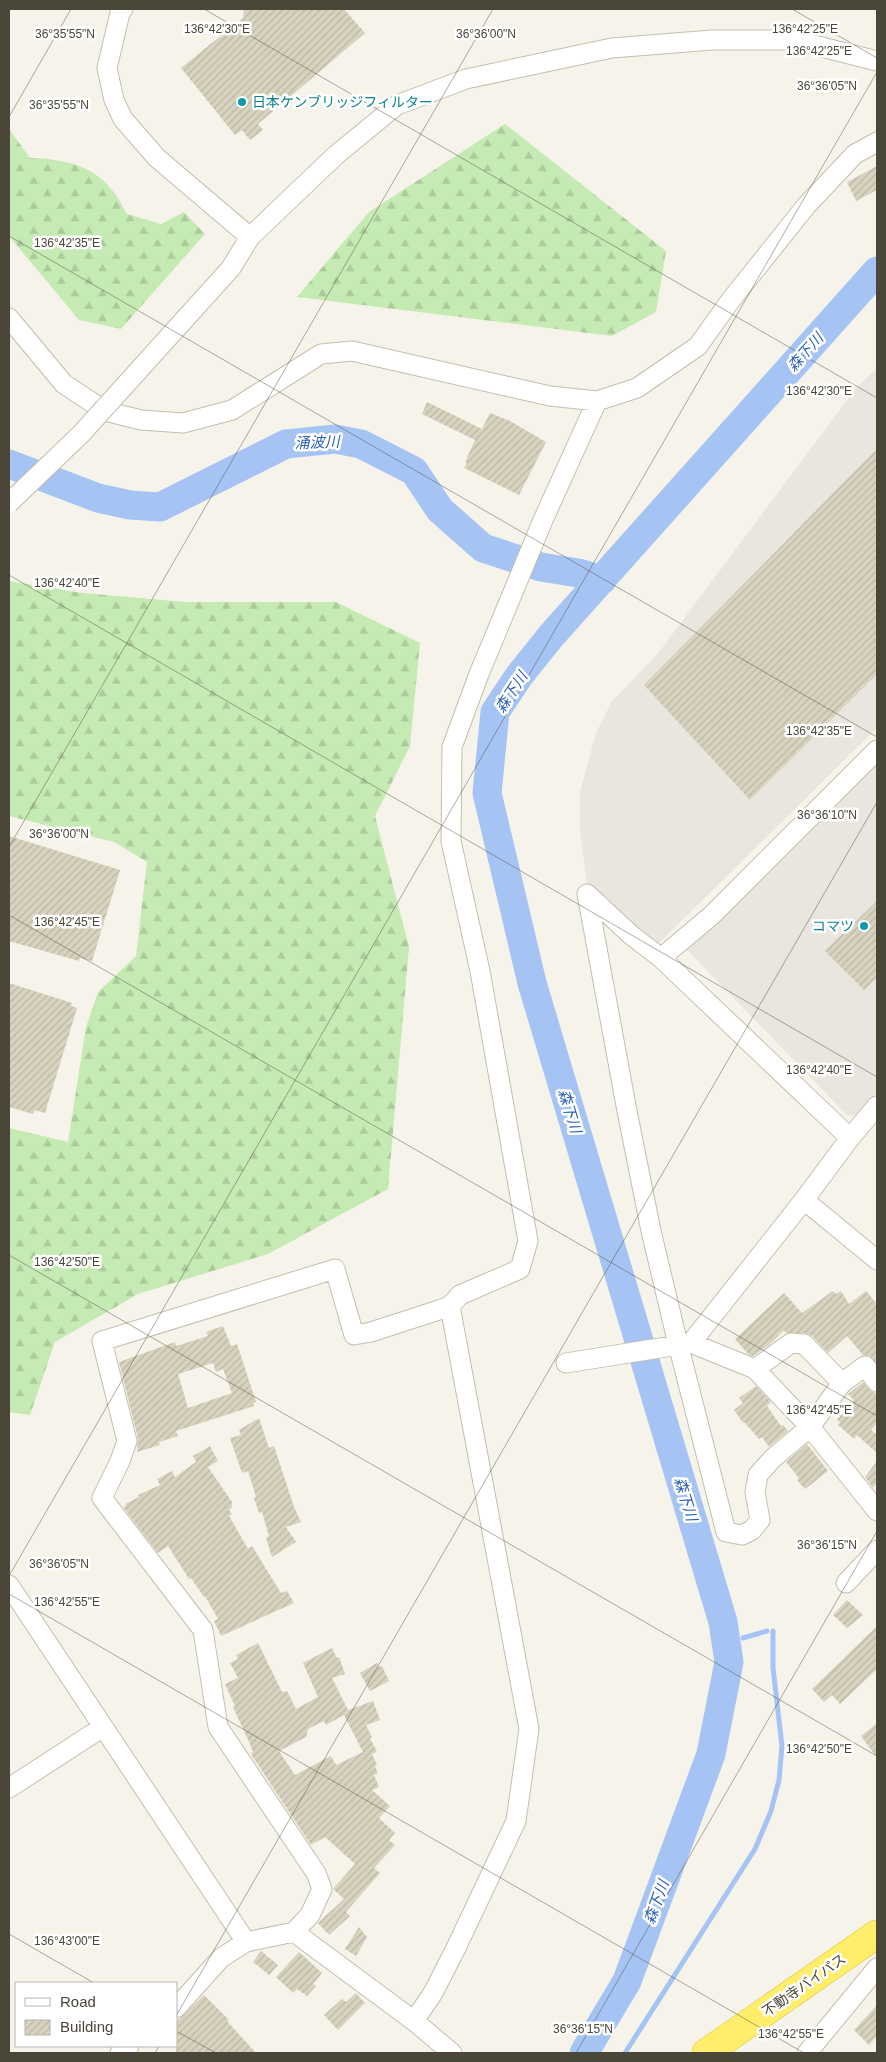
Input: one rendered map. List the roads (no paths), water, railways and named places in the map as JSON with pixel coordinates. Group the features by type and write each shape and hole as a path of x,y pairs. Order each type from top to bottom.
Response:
{"highway":[{"name":"不動寺バイパス","path":"706,2053 877,1934"}],"street":[{"path":"123,9 120,13 107,68 114,100 123,119 157,158 250,237"},
{"path":"9,504 81,434 231,268 250,237 336,155 397,105 466,79 612,48 712,40 794,40 877,61"},
{"path":"9,318 64,384 105,411 141,420 183,423 232,410 321,354 352,351 550,396 596,401 637,388 698,346 730,301 806,206 855,154 877,142"},
{"path":"178,2006 221,1958 246,1942 294,1932 310,1915 322,1889 316,1873 218,1727 202,1630 102,1498 120,1461 127,1441 102,1341 335,1269 354,1335 371,1332 450,1306 460,1295 520,1270 528,1241 480,971 451,841 452,746 516,584 596,401"},
{"path":"661,958 712,914 877,750"},
{"path":"850,1138 661,958 631,936 587,894 628,1120 652,1231 726,1532 742,1535 752,1530 760,1520 756,1492 758,1475 772,1459 810,1427 842,1383 865,1366 877,1382"},
{"path":"680,1344 804,1200 850,1138 877,1106"},
{"path":"804,1200 877,1260"},
{"path":"414,2021 433,1993 516,1821 529,1729 450,1306"},
{"path":"755,1369 790,1343 804,1344 842,1383"},
{"path":"571,1362 680,1344 755,1369 810,1427 877,1510"},
{"path":"846,1582 877,1550"},
{"path":"9,1585 246,1942"},
{"path":"9,1788 103,1727"},
{"path":"294,1932 414,2021 452,2053"},
{"path":"807,2053 877,1968"}],"waterway":[{"name":"森下川","path":"584,2053 627,1981 711,1754 729,1662 723,1622 532,983 487,793 495,712 519,676 551,636 877,271"},
{"name":"涌波川","path":"9,464 98,498 130,505 160,507 286,444 335,439 361,444 414,471 440,510 483,548 541,567 578,573 602,580"},
{"path":"743,1638 767,1631"},
{"path":"625,2053 755,1849 771,1811 779,1780 782,1746 773,1668 773,1631"}],"place":[{"name":"日本ケンブリッジフィルター","path":"242,102"},
{"name":"コマツ","path":"864,926"}]}
